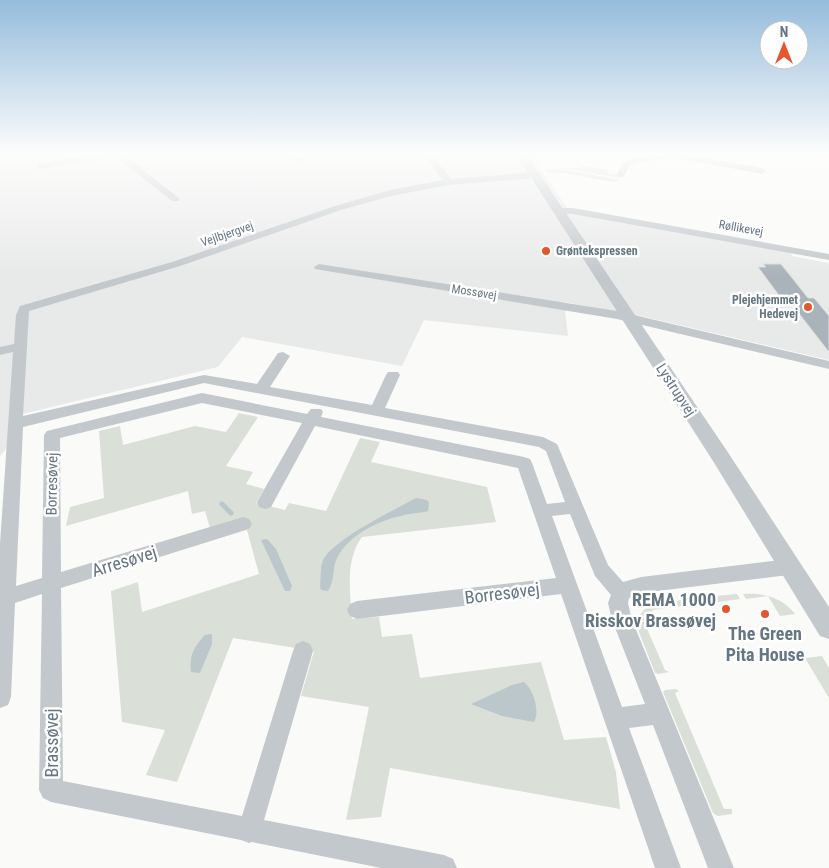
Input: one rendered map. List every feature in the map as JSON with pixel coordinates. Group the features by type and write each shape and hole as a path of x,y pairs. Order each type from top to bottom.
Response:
{"street":[{"path":"169,195 175,199"},
{"name":"Vejlbjergvej","path":"20,347 22,315 24,309 28,307 176,264 384,195"},
{"name":"Lystrupvej","path":"549,195 720,456 829,628"},
{"name":"Røllikevej","path":"560,211 573,211 829,257"},
{"name":"Mossøvej","path":"319,267 630,318 829,365"},
{"path":"0,351 20,347 17,423 7,459 6,597 0,697"},
{"path":"261,389 283,356"},
{"path":"377,410 392,375"},
{"path":"17,423 199,380 214,380 548,444 552,448 601,570 621,593"},
{"path":"127,396 129,416"},
{"name":"Borresøvej","path":"50,583 52,435 202,398 524,462 568,586 357,610"},
{"path":"265,502 323,400"},
{"path":"541,510 576,507"},
{"name":"Arresøvej","path":"6,597 243,524"},
{"path":"721,868 621,616 618,603 621,593 631,587 789,567"},
{"name":"Brassøvej","path":"50,583 51,790 249,831 444,868"},
{"path":"568,586 668,868"},
{"path":"249,831 303,652"},
{"path":"615,719 659,713"}],"shaded area":[{"path":"0,195 558,195 570,212 791,252 792,256 829,263 829,360 645,317 564,302 568,336 424,320 402,366 242,337 218,367 10,417 8,447 0,456"},
{"path":"239,413 258,417 226,466 253,472 246,484 264,489 256,503 285,510 289,503 326,511 360,438 380,442 371,462 487,487 496,522 362,537 353,556 351,566 352,619 379,617 382,637 412,634 420,678 541,662 564,740 606,737 616,772 620,809 390,768 381,817 346,820 369,707 301,696 314,651 233,638 177,782 146,775 165,730 122,722 111,591 138,582 142,612 259,574 247,530 249,529 210,528 205,511 192,514 188,491 66,526 70,507 104,498 99,431 120,426 123,445 195,426 226,432"},
{"path":"416,498 427,500 429,503 428,511 392,518 364,530 349,542 337,558 332,583 328,591 321,590 322,563 329,552 352,534"},
{"path":"267,539 276,549 292,586 290,591 285,591 261,540"},
{"path":"737,594 740,599 697,605 694,598"},
{"path":"743,594 758,594 767,596 746,599"},
{"path":"768,596 790,608 795,614 780,616"},
{"path":"687,599 691,605 652,610 657,621 644,622 665,670 669,672 655,673 639,632 637,619 647,606"},
{"path":"212,634 212,644 200,673 191,672 191,661 195,647 205,635"},
{"path":"822,656 829,668 829,698 805,658"},
{"path":"524,682 531,690 535,701 536,718 534,722 502,716 471,704 512,685"},
{"path":"676,689 679,691 675,693 724,809 732,809 732,814 718,816 713,813 663,692"}],"building":[{"name":"Plejehjemmet Hedevej","path":"763,264 781,264 808,298 814,298 829,316 829,352 787,298 781,298 758,267 766,267"}],"waterway":[{"path":"222,504 231,513"}],"place":[{"name":"Grøntekspressen","path":"546,251"},
{"name":"Plejehjemmet Hedevej","path":"808,307"},
{"name":"REMA 1000 Risskov Brassøvej","path":"726,609"},
{"name":"The Green Pita House","path":"765,614"}]}
